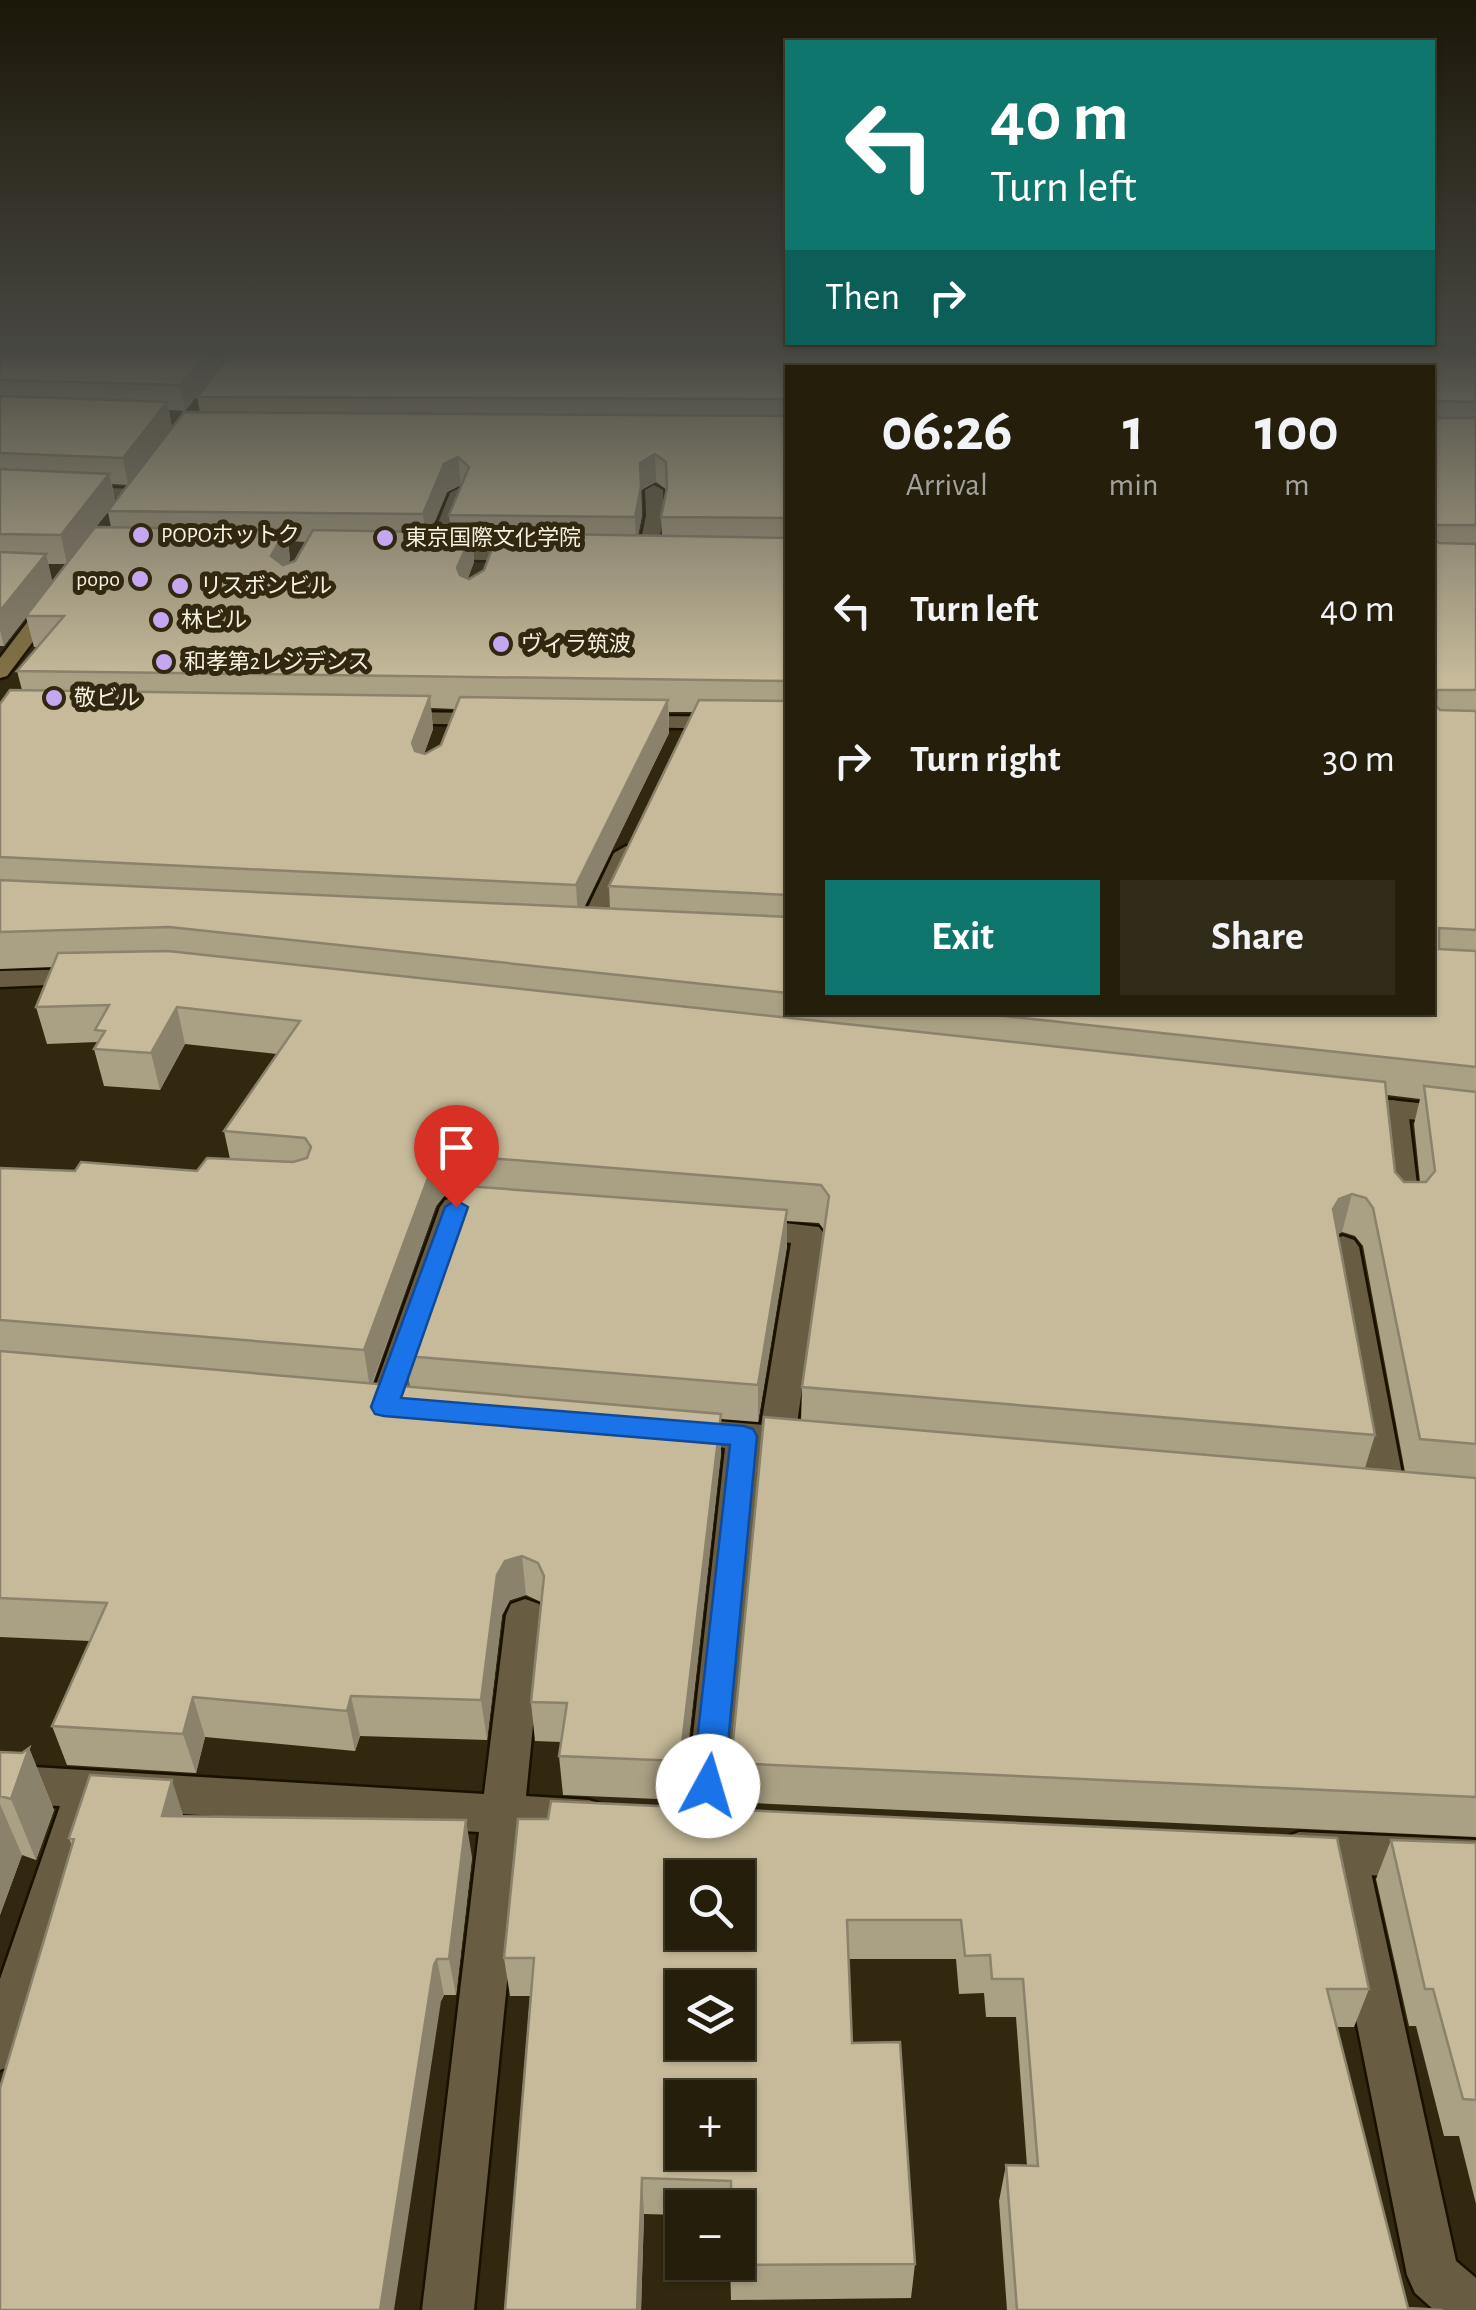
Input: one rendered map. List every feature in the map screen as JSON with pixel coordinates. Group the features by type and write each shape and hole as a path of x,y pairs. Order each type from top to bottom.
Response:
{"main road":[{"path":"128,501 146,478"},
{"path":"0,672 63,588"}],"street":[{"path":"0,488 128,501"},
{"path":"646,556 656,515 654,490"},
{"path":"460,493 425,554 487,562 549,555"},
{"path":"372,718 512,720"},
{"path":"441,748 452,719"},
{"path":"610,721 685,731 785,724"},
{"path":"589,932 639,827"},
{"path":"0,979 118,976"},
{"path":"1315,1101 1476,1118"},
{"path":"1393,1110 1404,1210"},
{"path":"384,1407 456,1207 534,1213"},
{"path":"0,1784 687,1824 760,1437 808,1234 710,1226"},
{"path":"1343,1247 1406,1497 1348,1492"},
{"path":"346,1403 422,1410"},
{"path":"650,1428 836,1444"},
{"path":"448,2310 525,1615"},
{"path":"0,2048 86,1789"},
{"path":"1267,1850 1476,1860"},
{"path":"1345,1854 1433,2274 1473,2310"}],"building":[{"path":"144,464 444,464 423,514 108,511"},
{"path":"465,464 640,464 641,487 635,517 449,515 469,467"},
{"path":"666,464 785,464 785,518 661,517 667,488"},
{"path":"1435,464 1476,464 1476,525 1436,525 1435,540"},
{"path":"0,469 109,474 61,535 0,534"},
{"path":"95,527 286,530 271,556 283,565 295,561 313,530 472,533 457,568 460,575 469,579 484,570 498,533 785,538 785,681 17,671 64,616 26,616"},
{"path":"1435,540 1476,544 1476,690 1437,690 1436,706 1440,710 1476,711 1476,930 1439,928 1439,949 1476,951 1476,1067 996,1015 1435,1015"},
{"path":"0,552 46,554 0,611"},
{"path":"10,690 430,696 412,743 415,751 425,754 441,745 460,697 668,700 576,885 0,857 0,704"},
{"path":"699,700 785,701 785,895 609,886"},
{"path":"0,880 785,917 785,993 169,927 0,932"},
{"path":"168,951 1385,1082 1395,1172 1404,1182 1426,1182 1435,1171 1424,1086 1476,1092 1476,1444 1420,1439 1373,1208 1366,1198 1352,1194 1339,1199 1333,1209 1375,1435 802,1387 829,1196 821,1185 452,1155 439,1158 432,1167 364,1350 0,1320 0,1168 75,1171 81,1162 197,1171 207,1158 293,1162 307,1158 311,1147 305,1138 224,1131 300,1021 177,1007 151,1053 94,1049 105,1031 95,1030 109,1005 36,1007 58,953"},
{"path":"466,1186 787,1210 758,1385 405,1356"},
{"path":"0,1351 721,1414 680,1761 559,1756 567,1703 531,1702 544,1576 538,1563 522,1556 505,1561 497,1575 481,1700 351,1696 347,1711 193,1697 183,1734 52,1726 107,1603 0,1598"},
{"path":"764,1417 1476,1478 1476,1797 731,1763"},
{"path":"29,1748 11,1799 0,1796 0,1752 22,1753"},
{"path":"90,1775 172,1780 162,1816 466,1820 449,1959 437,1959 434,1965 380,2310 0,2310 0,2088"},
{"path":"551,1801 1337,1838 1369,1989 1327,1989 1408,2308 1443,2310 1017,2310 1006,2165 1038,2166 1023,1979 992,1979 990,1955 965,1956 961,1920 847,1920 852,2043 900,2042 915,2264 755,2265 755,2190 731,2190 731,2181 642,2178 637,2310 505,2310 534,1958 504,1958 518,1819 548,1819"},
{"path":"1391,1840 1476,1843 1476,2100 1463,2099 1433,1989 1425,1989"}],"place":[{"name":"POPOホットク","path":"141,535"},
{"name":"東京国際文化学院","path":"385,538"},
{"name":"popo","path":"140,579"},
{"name":"リスボンビル","path":"180,586"},
{"name":"林ビル","path":"161,620"},
{"name":"ヴィラ筑波","path":"501,644"},
{"name":"和孝第2レジデンス","path":"164,662"},
{"name":"敬ビル","path":"54,698"}],"route":[{"path":"456,1207 384,1407 744,1436 708,1786"}]}
